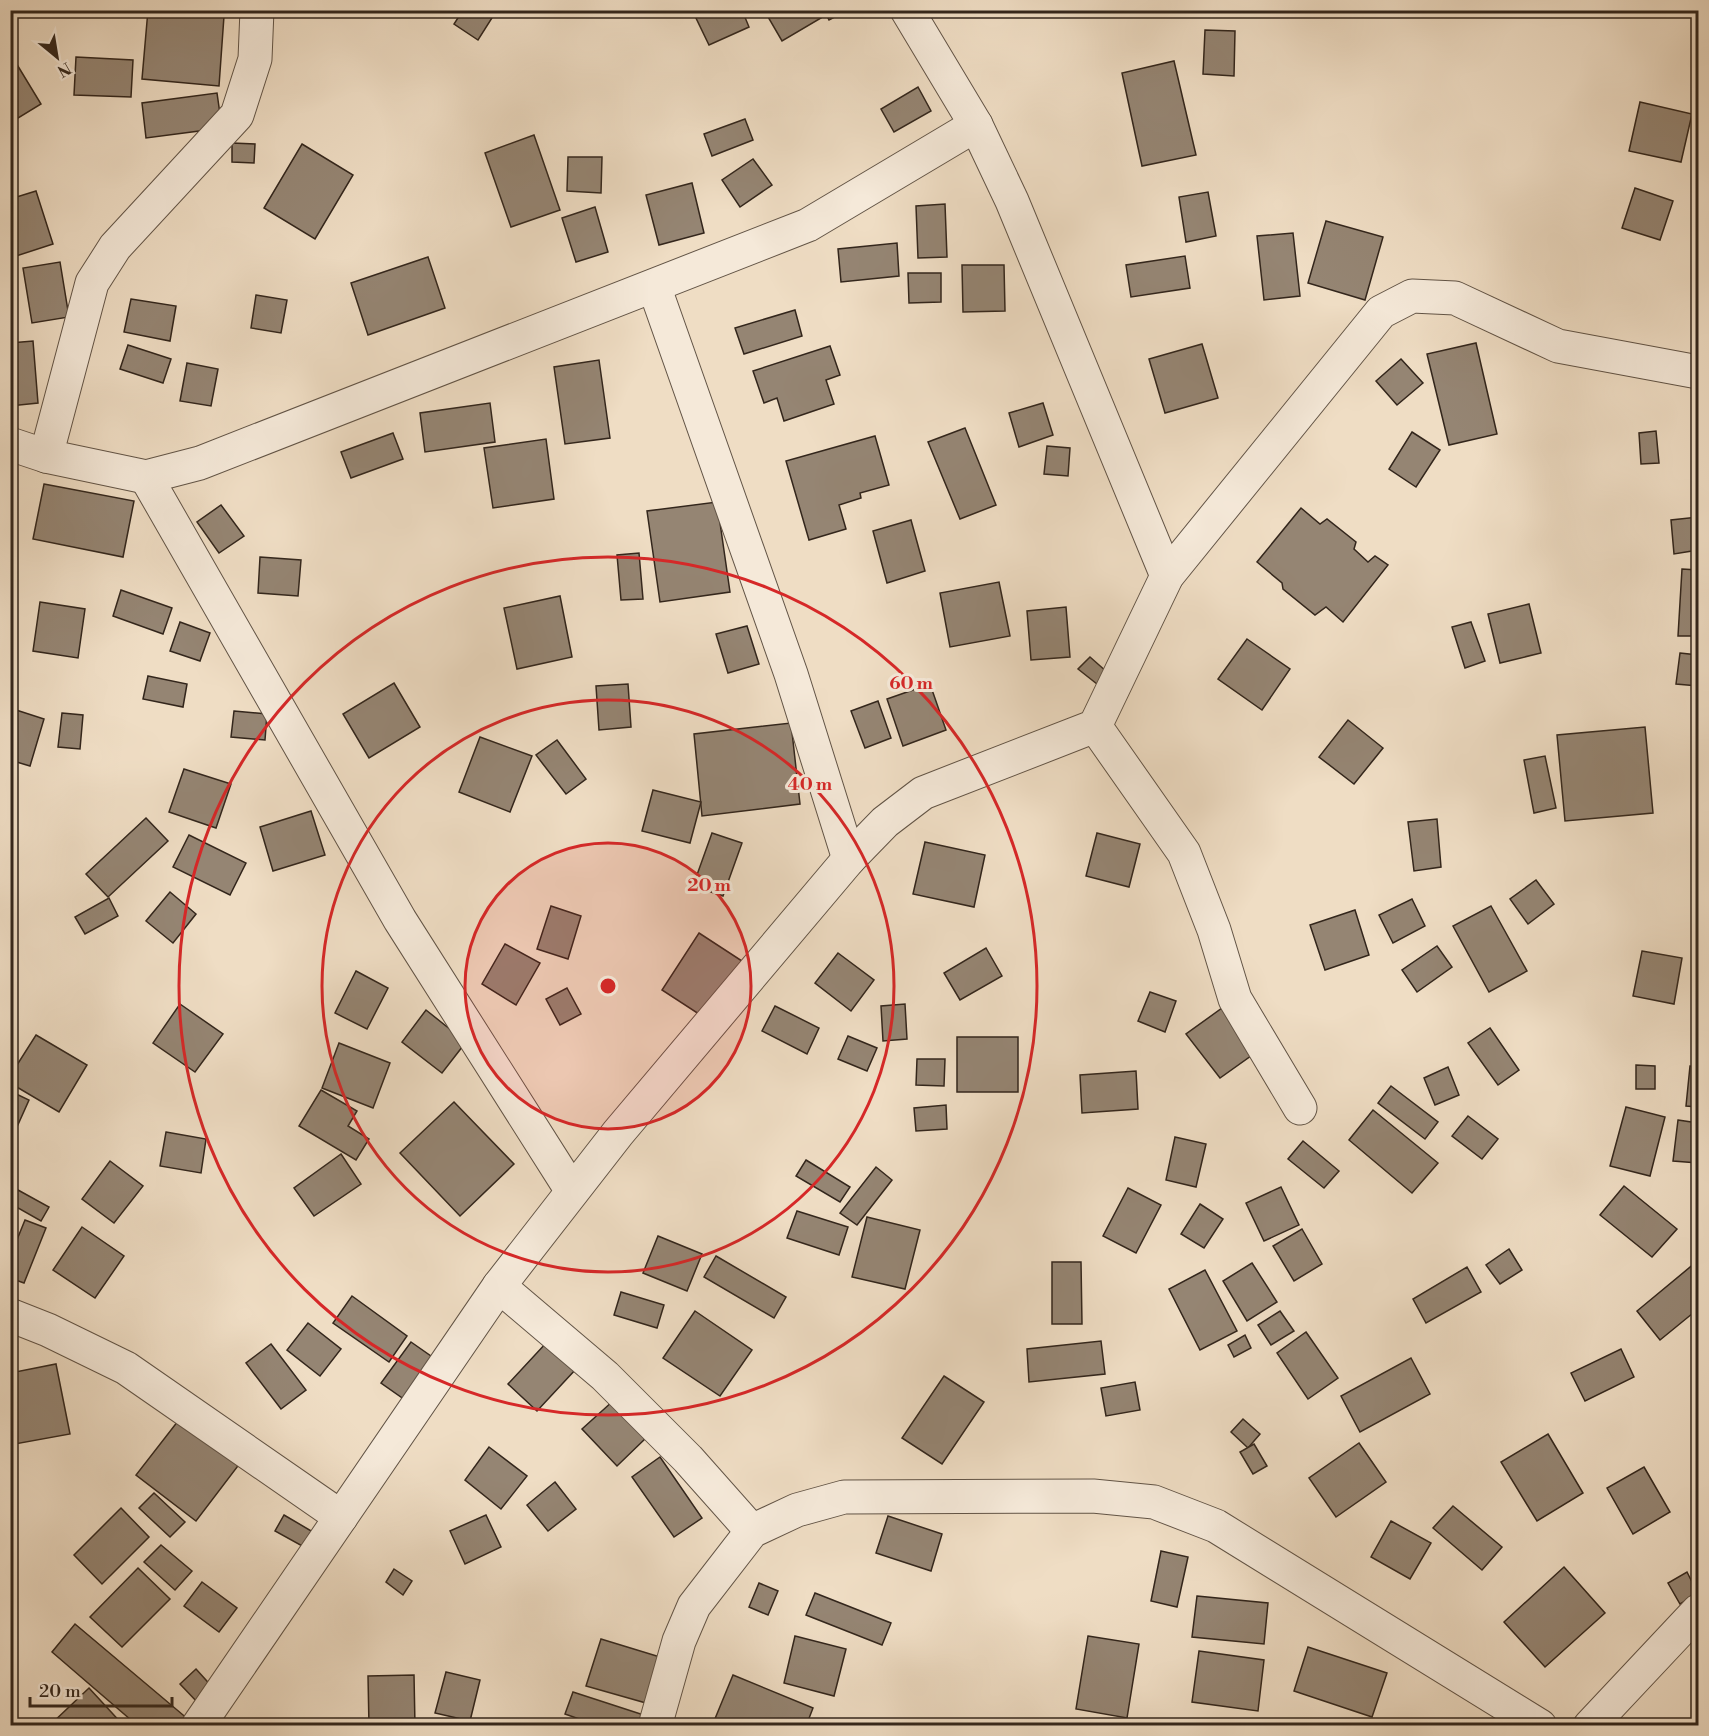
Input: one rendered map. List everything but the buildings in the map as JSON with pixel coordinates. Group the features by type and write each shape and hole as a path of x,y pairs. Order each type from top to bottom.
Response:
{"street":[{"path":"46,456 92,283 115,247 237,115 255,60 258,10"},
{"path":"907,10 976,125 1011,201 1167,576"},
{"path":"10,444 46,456 146,477 200,463 808,225 976,125"},
{"path":"654,286 791,674 849,859"},
{"path":"198,1725 499,1286 618,1133 849,859 885,822 923,793 1095,726 1167,576 1381,312 1412,296 1455,298 1558,346 1698,372"},
{"path":"146,477 400,920 572,1191"},
{"path":"1095,726 1184,853 1214,930 1234,999 1300,1108"},
{"path":"499,1286 604,1376 688,1459 752,1530"},
{"path":"10,1315 48,1330 126,1368 341,1516"},
{"path":"655,1725 679,1641 694,1606 752,1530 797,1510 844,1497 1093,1496 1154,1502 1216,1526 1540,1725"},
{"path":"1590,1725 1698,1611"}]}
